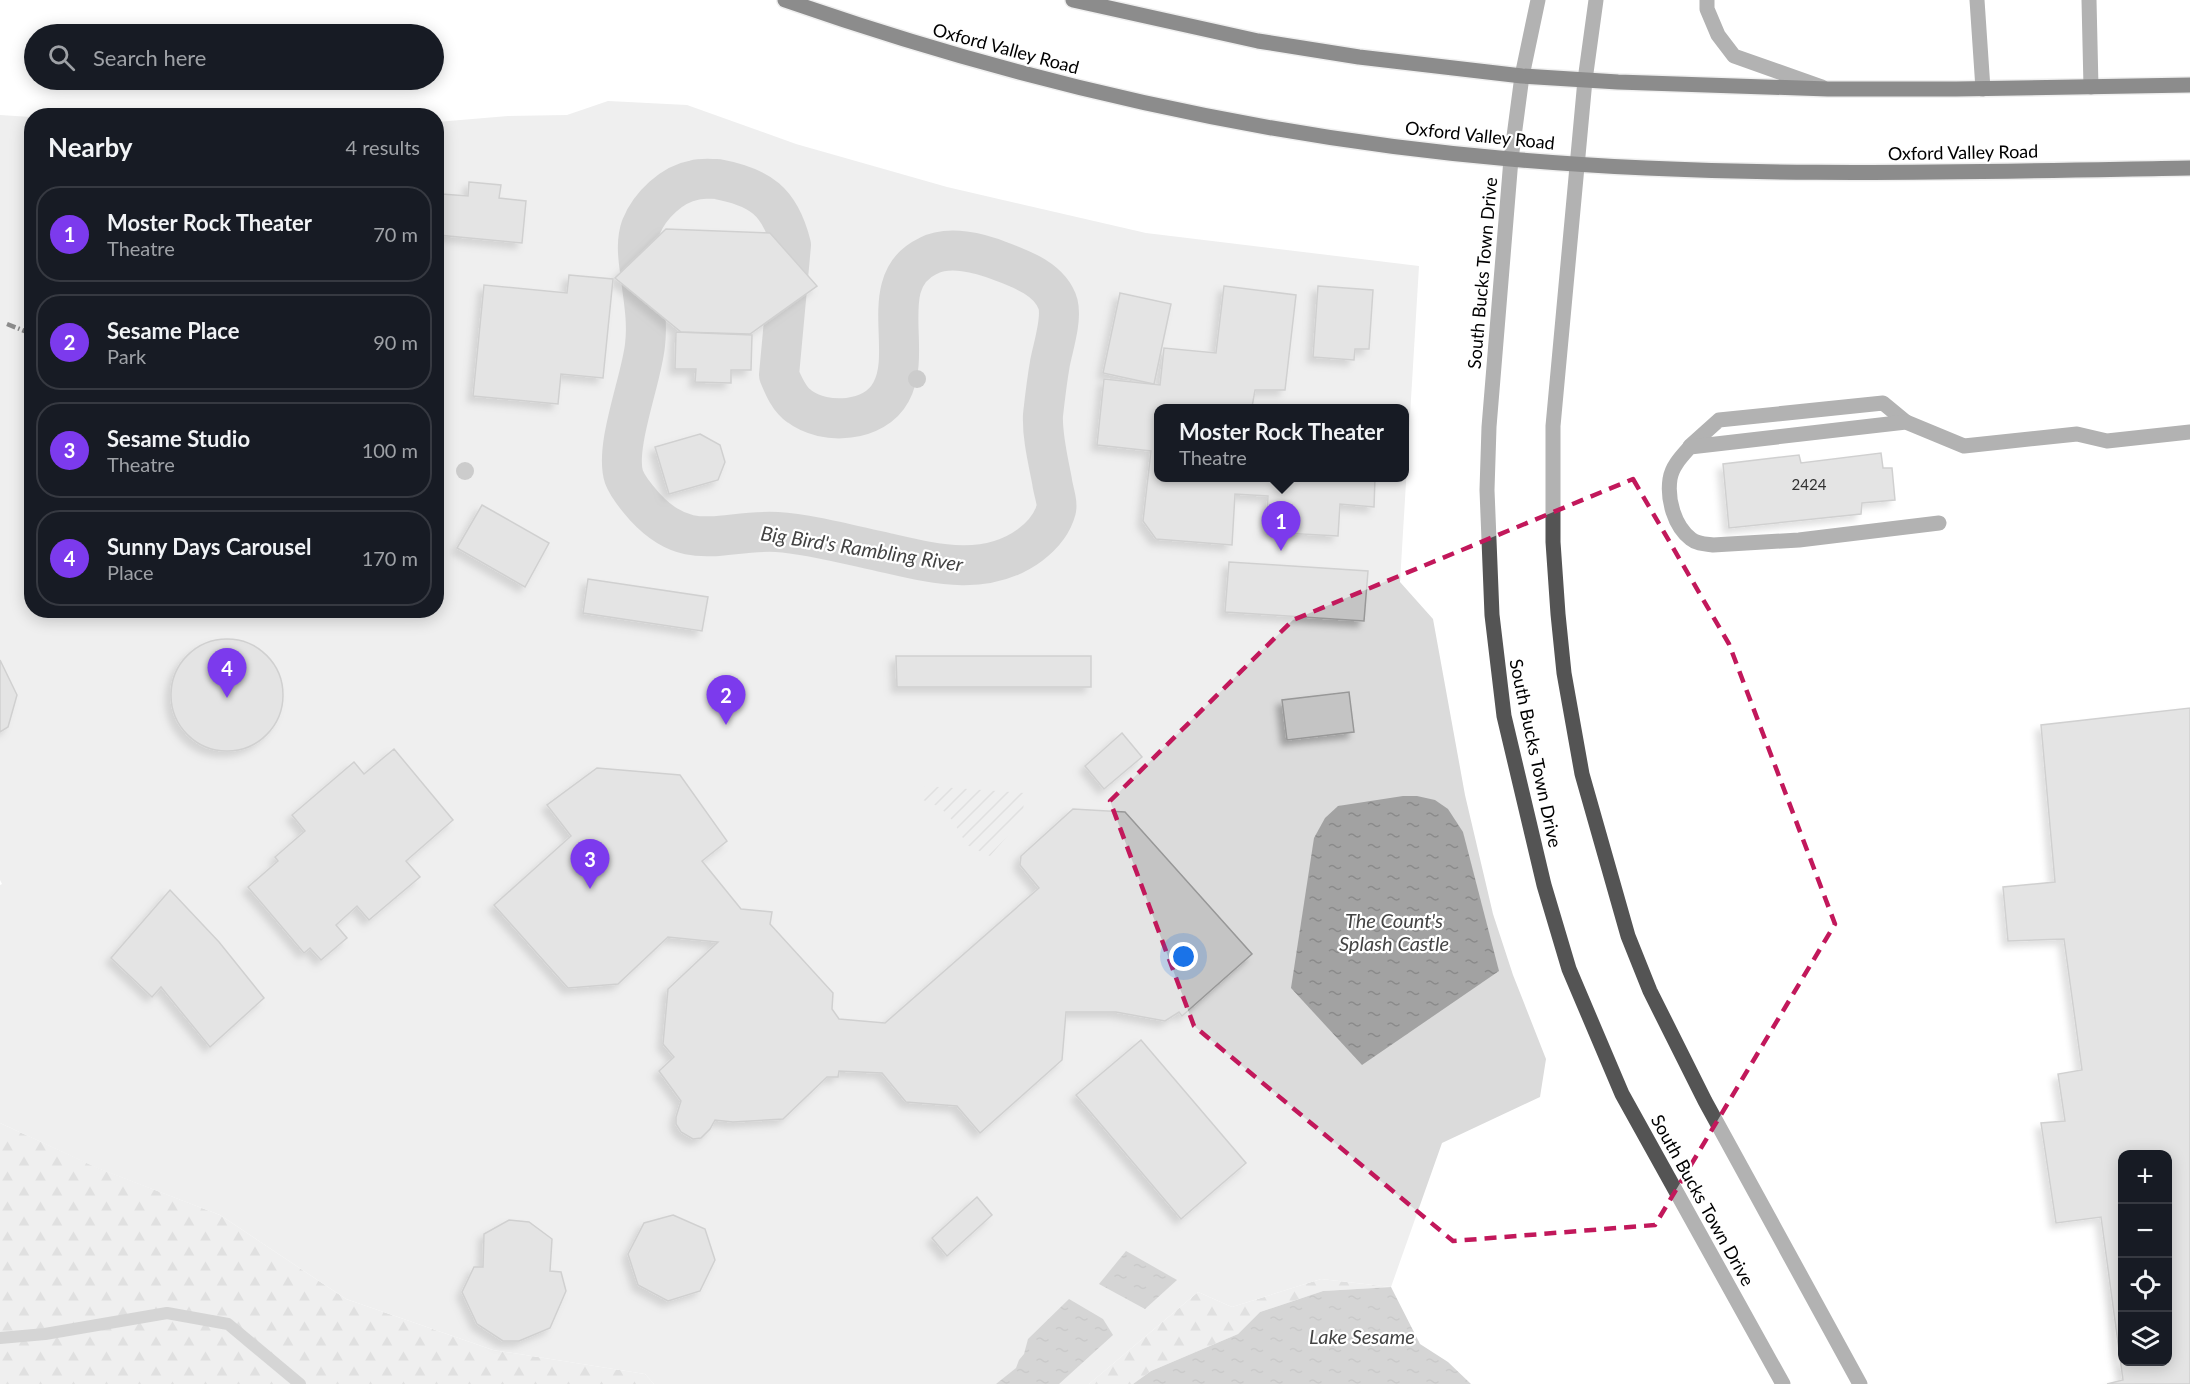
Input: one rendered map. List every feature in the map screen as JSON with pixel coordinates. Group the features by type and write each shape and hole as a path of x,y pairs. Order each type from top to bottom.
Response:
{"main road":[{"name":"Oxford Valley Road","path":"785,0 939,50 1041,79 1242,124 1511,159 1722,171 1827,173 2190,168"},
{"path":"1074,0 1258,41 1359,57 1522,76 1828,89 2190,85"}],"street":[{"name":"South Bucks Town Drive","path":"1538,0 1522,76 1511,159 1489,427 1487,490 1492,615 1504,716 1544,885 1569,969 1622,1094 1783,1384"},
{"path":"1596,0 1585,80 1553,426 1553,542 1564,673 1582,774 1628,936 1650,992 1705,1101 1860,1384"},
{"path":"1707,0 1707,9 1718,35 1734,56 1828,89"},
{"path":"1977,0 1983,89"},
{"path":"2089,0 2091,87"},
{"path":"1939,523 1799,540 1700,544 1690,538 1672,510 1670,477 1677,462 1719,420 1883,403 1906,422 1964,446 2077,434 2107,441 2190,432"},
{"path":"1690,447 1906,422"}],"highlighted area":[{"path":"1633,479 1729,644 1835,924 1655,1225 1453,1241 1194,1026 1110,801 1293,620"}],"green space":[{"path":"608,101 687,105 796,144 947,187 1146,233 1419,266 1409,432 1409,404 1154,404 1154,482 1406,482 1400,582 1433,619 1465,795 1493,914 1513,975 1546,1059 1540,1097 1442,1143 1391,1287 1321,1279 1232,1307 1198,1292 1089,1384 654,1384 645,1374 493,1350 346,1299 220,1215 97,1168 0,1123 0,885 2,884 0,880 0,115 24,117 24,618 444,618 444,121 508,116 567,115"},
{"path":"925,786 1024,793 1023,818 990,856 967,845 953,821 940,807 923,800"},
{"path":"0,1123 98,1168 220,1215 346,1299 493,1350 645,1374 654,1384 0,1384"},
{"path":"1321,1279 1391,1287 1323,1291 1260,1312 1238,1334 1151,1371 1133,1384 1089,1384 1198,1292 1232,1307"}],"water":[{"name":"The Count's Splash Castle","path":"1403,796 1435,800 1448,809 1463,832 1499,971 1362,1065 1291,988 1314,838 1325,818 1338,806"},
{"path":"1126,1251 1177,1280 1145,1309 1099,1284"},
{"name":"Lake Sesame","path":"1391,1287 1420,1344 1448,1362 1471,1384 1133,1384 1151,1371 1238,1334 1260,1312 1323,1291"},
{"path":"1069,1299 1103,1319 1113,1335 1059,1384 996,1384 1016,1368 1024,1354 1028,1339"}],"building":[{"path":"469,182 501,185 499,198 526,201 522,243 444,236 444,194 468,196"},
{"path":"666,229 770,233 817,286 750,334 681,332 615,278"},
{"path":"569,275 613,279 603,378 561,374 558,404 473,396 484,285 567,293"},
{"path":"1224,286 1296,295 1285,390 1255,390 1253,404 1154,404 1154,482 1375,482 1374,507 1340,504 1338,536 1266,532 1268,496 1235,494 1232,545 1156,539 1143,521 1151,451 1097,445 1104,379 1160,385 1164,348 1216,353"},
{"path":"1318,286 1373,290 1369,349 1355,349 1354,360 1313,357"},
{"path":"1120,293 1171,304 1154,384 1103,373"},
{"path":"676,332 752,335 751,370 731,370 731,383 695,382 696,369 675,369"},
{"path":"700,434 720,445 725,462 718,480 669,494 655,447"},
{"path":"1881,453 1883,468 1892,468 1895,500 1862,503 1861,514 1729,528 1723,464 1799,455 1801,463"},
{"path":"482,505 549,543 525,587 457,548"},
{"path":"1229,562 1368,571 1364,621 1225,612"},
{"path":"588,579 708,597 702,631 583,613"},
{"path":"227,639 248,644 266,656 278,674 283,695 278,716 266,734 248,746 227,751 206,746 188,734 176,716 171,695 176,674 188,656 206,644"},
{"path":"896,656 1091,656 1091,687 897,687"},
{"path":"0,660 17,695 8,727 0,732"},
{"path":"1349,692 1354,732 1287,740 1282,700"},
{"path":"2190,708 2190,1384 2107,1384 2123,1380 2121,1366 2172,1366 2172,1150 2118,1150 2118,1343 2101,1217 2056,1223 2041,1123 2065,1121 2058,1074 2082,1070 2064,939 2008,941 2003,887 2055,882 2041,725"},
{"path":"1122,733 1142,757 1104,789 1085,766"},
{"path":"394,749 453,820 406,861 420,877 369,920 357,906 336,925 347,938 321,960 310,948 304,953 248,887 278,861 275,857 305,831 292,815 354,762 364,774"},
{"path":"597,768 680,775 727,841 702,861 741,909 772,912 770,924 833,993 832,1009 839,1019 885,1023 1039,888 1020,865 1021,856 1073,809 1125,812 1252,954 1182,1016 1179,1012 1165,1021 1116,1012 1066,1012 1062,1060 980,1133 957,1106 906,1102 882,1073 839,1071 838,1077 827,1077 783,1119 733,1122 715,1120 701,1138 693,1139 681,1132 676,1124 681,1101 659,1071 674,1057 663,1044 668,989 718,942 668,937 618,984 568,988 494,905 571,836 547,805"},
{"path":"170,890 219,942 264,998 210,1047 161,987 152,997 111,958"},
{"path":"1141,1040 1246,1163 1181,1219 1076,1095"},
{"path":"977,1197 992,1215 947,1256 932,1238"},
{"path":"673,1215 705,1229 715,1260 700,1291 668,1301 638,1285 628,1254 644,1223"},
{"path":"509,1220 529,1222 552,1239 550,1271 561,1272 566,1291 550,1328 519,1341 503,1341 477,1324 462,1292 474,1267 483,1267 484,1234"}],"waterway":[{"name":"Big Bird's Rambling River","path":"717,179 745,186 756,192 766,198 781,217 791,245 779,375 795,403 822,416 849,418 862,415 874,410 891,392 897,375 899,357 899,299 903,282 912,267 928,256 945,251 964,251 983,255 1035,276 1049,288 1058,304 1059,318 1048,376 1043,423 1056,507 1052,521 1039,538 1013,555 996,561 979,564 942,564 790,533 692,535 677,531 661,522 645,507 626,481 622,464 625,431 643,359 646,336 638,255 639,232 650,211 670,191 686,182 717,179"},
{"path":"0,1338 45,1334 167,1313 228,1324 300,1384"}],"railway":[{"path":"7,324 24,331"}],"place":[{"name":"Moster Rock Theater","path":"1281,551"},
{"name":"Sunny Days Carousel","path":"227,698"},
{"name":"Sesame Place","path":"726,725"},
{"name":"Sesame Studio","path":"590,889"}]}
